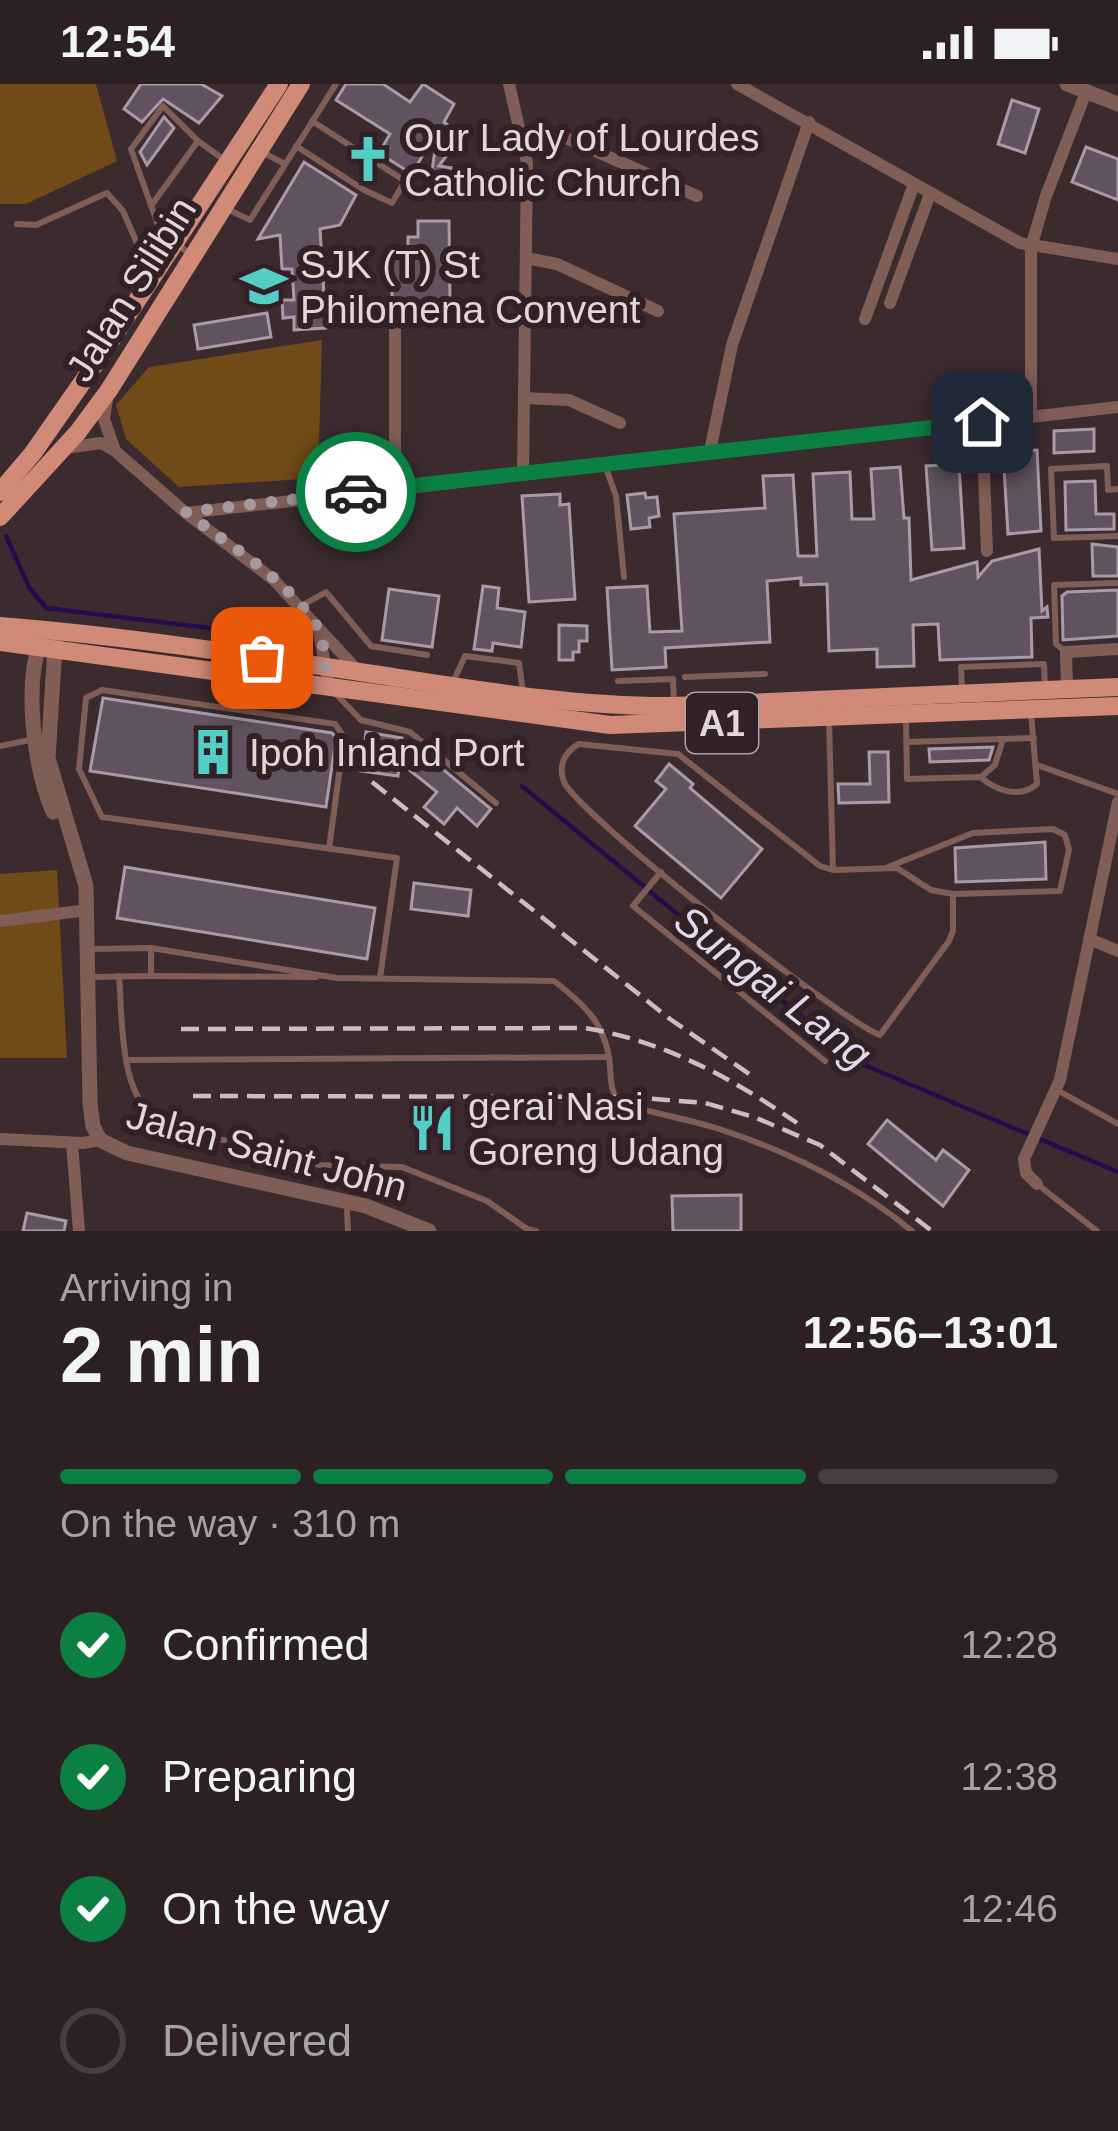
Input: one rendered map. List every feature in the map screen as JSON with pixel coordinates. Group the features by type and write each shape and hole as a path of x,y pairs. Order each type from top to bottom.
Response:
{"main road":[{"name":"Jalan Silibin","path":"0,517 64,448 109,390 229,163 280,84"},
{"name":"Jalan Silibin","path":"0,492 33,454 153,279 223,207 301,84"},
{"path":"88,418 82,404 100,357"},
{"name":"A1","path":"0,626 48,641"},
{"name":"A1","path":"0,642 48,641 328,677 610,725 1118,706"},
{"name":"A1","path":"328,677 359,672 524,696 674,706 1118,687"}],"street":[{"path":"509,84 527,164 523,472"},
{"path":"737,84 1030,248 1118,259"},
{"path":"1067,84 1118,104"},
{"path":"1031,415 1030,248 1087,92"},
{"path":"710,451 732,345 809,122"},
{"path":"523,142 566,138 697,196"},
{"path":"866,319 914,184"},
{"path":"890,303 930,194"},
{"path":"526,258 557,264 658,311"},
{"path":"394,322 395,488"},
{"path":"109,390 104,418 114,449"},
{"path":"524,398 569,400 620,423"},
{"path":"186,512 1118,407"},
{"path":"982,422 987,551"},
{"path":"64,448 89,442 114,449 274,580 359,672"},
{"path":"316,625 328,677"},
{"name":"Jalan Saint John","path":"48,641 34,740 39,776 74,867 84,910"},
{"name":"Jalan Saint John","path":"48,641 48,758 82,865 86,949 81,1103 96,1141 140,1164 347,1211 413,1231"},
{"path":"1067,688 1066,652 1118,649"},
{"path":"1037,1184 1024,1166 1057,1090 1118,798"},
{"path":"0,921 84,910"},
{"path":"1089,939 1118,951"},
{"name":"Jalan Saint John","path":"86,949 91,977 90,1103 96,1141"},
{"path":"0,1139 96,1141"},
{"name":"Jalan Saint John","path":"96,1141 142,1158 380,1210 429,1231"},
{"name":"Jalan Saint John","path":"72,1143 79,1231"}],"lane":[{"path":"223,207 250,220 336,84"},
{"path":"183,250 158,225 131,149 163,106 198,141 229,163"},
{"path":"296,146 392,203 405,181 312,121"},
{"path":"151,206 198,141"},
{"path":"258,152 272,154 285,164"},
{"path":"17,224 35,225 107,193 123,212 153,279"},
{"path":"604,464 616,496 624,578"},
{"path":"1118,489 1108,490 1106,466 1051,469 1054,538 1118,536"},
{"path":"1066,652 1056,644 1054,585 1118,583"},
{"path":"301,606 326,592 371,646 427,655"},
{"path":"452,686 464,656 519,663 524,696"},
{"path":"685,677 765,674"},
{"path":"728,675 729,702"},
{"path":"328,677 361,720 410,732 496,803"},
{"path":"618,681 673,679 674,706"},
{"path":"329,849 344,736 335,724 101,690 86,698 79,769 102,817 329,849 398,858 380,978"},
{"path":"906,715 907,779 980,777 999,790 1028,790 1037,784 1031,710"},
{"path":"829,718 833,870"},
{"path":"907,742 1034,738"},
{"path":"980,777 995,765 1003,739"},
{"path":"0,746 34,740"},
{"path":"886,868 973,833 1053,829 1065,835 1069,850 1060,891 953,895 932,890 897,868 833,870 820,866 679,754 588,743 571,748 562,766 566,787 662,871 809,992 880,1035 949,941 953,895"},
{"path":"1036,765 1118,798"},
{"path":"662,871 633,906 825,1061"},
{"path":"86,949 151,948 337,978"},
{"path":"151,948 151,976"},
{"path":"119,976 128,1060 138,1101 151,1117 173,1129 320,1165 401,1166 488,1202 536,1231"},
{"path":"91,977 554,981 600,1025 611,1089 618,1102 718,1129 813,1166 856,1188 912,1231"},
{"path":"128,1060 609,1057"},
{"path":"1057,1090 1118,1124"},
{"path":"1037,1184 1097,1231"},
{"path":"347,1211 348,1231"}],"shaded area":[{"path":"0,84 96,84 117,161 26,204 0,204"},
{"path":"322,340 318,478 179,487 126,439 116,405 149,367"},
{"path":"57,870 67,1058 0,1058 0,874"}],"building":[{"path":"141,84 201,84 222,96 199,123 163,99 142,122 124,109"},
{"path":"346,84 383,84 410,102 423,84 454,104 444,122 457,141 439,166 452,168 450,181 431,178 438,129 412,174 379,153 390,134 336,100"},
{"path":"1012,100 1039,109 1025,153 998,144"},
{"path":"164,117 174,128 147,165 140,152"},
{"path":"1086,147 1118,159 1118,200 1072,182"},
{"path":"304,162 356,195 340,225 320,229 326,328 294,330 294,317 283,318 282,300 294,300 292,269 282,269 280,235 258,239"},
{"path":"418,221 449,221 450,305 392,309 392,279 383,279 383,264 393,264 393,253 408,253 408,237 418,237"},
{"path":"267,313 271,337 198,349 194,325"},
{"path":"1094,429 1094,451 1054,453 1054,431"},
{"path":"1037,450 1041,531 1008,534 1003,452"},
{"path":"959,464 964,548 932,550 926,466"},
{"path":"900,467 904,518 909,518 911,580 977,562 978,577 992,561 1039,549 1042,611 1047,607 1048,617 1031,618 1032,657 940,660 938,624 913,625 914,666 877,667 877,649 829,651 827,584 801,585 801,578 767,581 770,642 665,648 666,667 612,670 607,588 647,586 650,632 682,631 674,514 765,508 763,476 793,475 798,556 817,556 813,474 850,472 852,519 874,519 871,469"},
{"path":"1095,481 1096,514 1114,514 1114,529 1066,530 1065,482"},
{"path":"645,493 646,498 657,497 659,516 649,518 650,527 631,529 627,495"},
{"path":"560,494 560,505 569,504 575,599 529,602 522,496"},
{"path":"1092,544 1118,547 1118,576 1093,576"},
{"path":"483,586 499,588 497,608 525,612 521,647 493,643 492,651 474,649"},
{"path":"389,589 439,596 432,647 382,640"},
{"path":"1118,590 1118,636 1063,640 1062,596"},
{"path":"559,625 587,626 587,641 579,641 573,660 559,660"},
{"name":"Ipoh Inland Port","path":"103,698 332,733 336,738 326,807 90,771"},
{"path":"366,732 402,738 398,776 361,771"},
{"path":"993,747 989,760 930,762 929,749"},
{"path":"422,752 491,809 477,826 457,808 444,824 424,807 437,792 408,769"},
{"path":"869,752 888,752 889,802 839,803 838,784 870,784"},
{"path":"669,764 762,849 721,898 635,826 666,789 656,781"},
{"path":"1045,842 1046,879 956,882 955,848"},
{"path":"125,867 375,908 367,959 117,918"},
{"path":"414,883 471,890 468,916 411,909"},
{"path":"887,1120 936,1160 943,1150 969,1170 943,1206 868,1144"},
{"path":"741,1195 741,1231 673,1231 672,1196"},
{"path":"27,1213 66,1221 64,1231 23,1231"}],"waterway":[{"name":"Sungai Lang","path":"6,536 29,587 46,608 266,635"},
{"name":"Sungai Lang","path":"522,786 857,1062 1118,1172"}],"railway":[{"path":"372,782 670,1019 752,1076"},
{"path":"181,1029 585,1028 670,1052 748,1091 797,1123"},
{"path":"193,1096 630,1097 705,1103 754,1117 820,1145 932,1231"}],"way so far":[{"path":"262,658 326,667 316,625 301,606 186,512 356,492"}],"place":[{"name":"Our Lady of Lourdes Catholic Church","path":"368,159"},
{"name":"SJK (T) St Philomena Convent","path":"264,286"},
{"name":"Ipoh Inland Port","path":"213,752"},
{"name":"gerai Nasi Goreng Udang","path":"432,1128"}],"route":[{"path":"356,492 982,422"}]}
